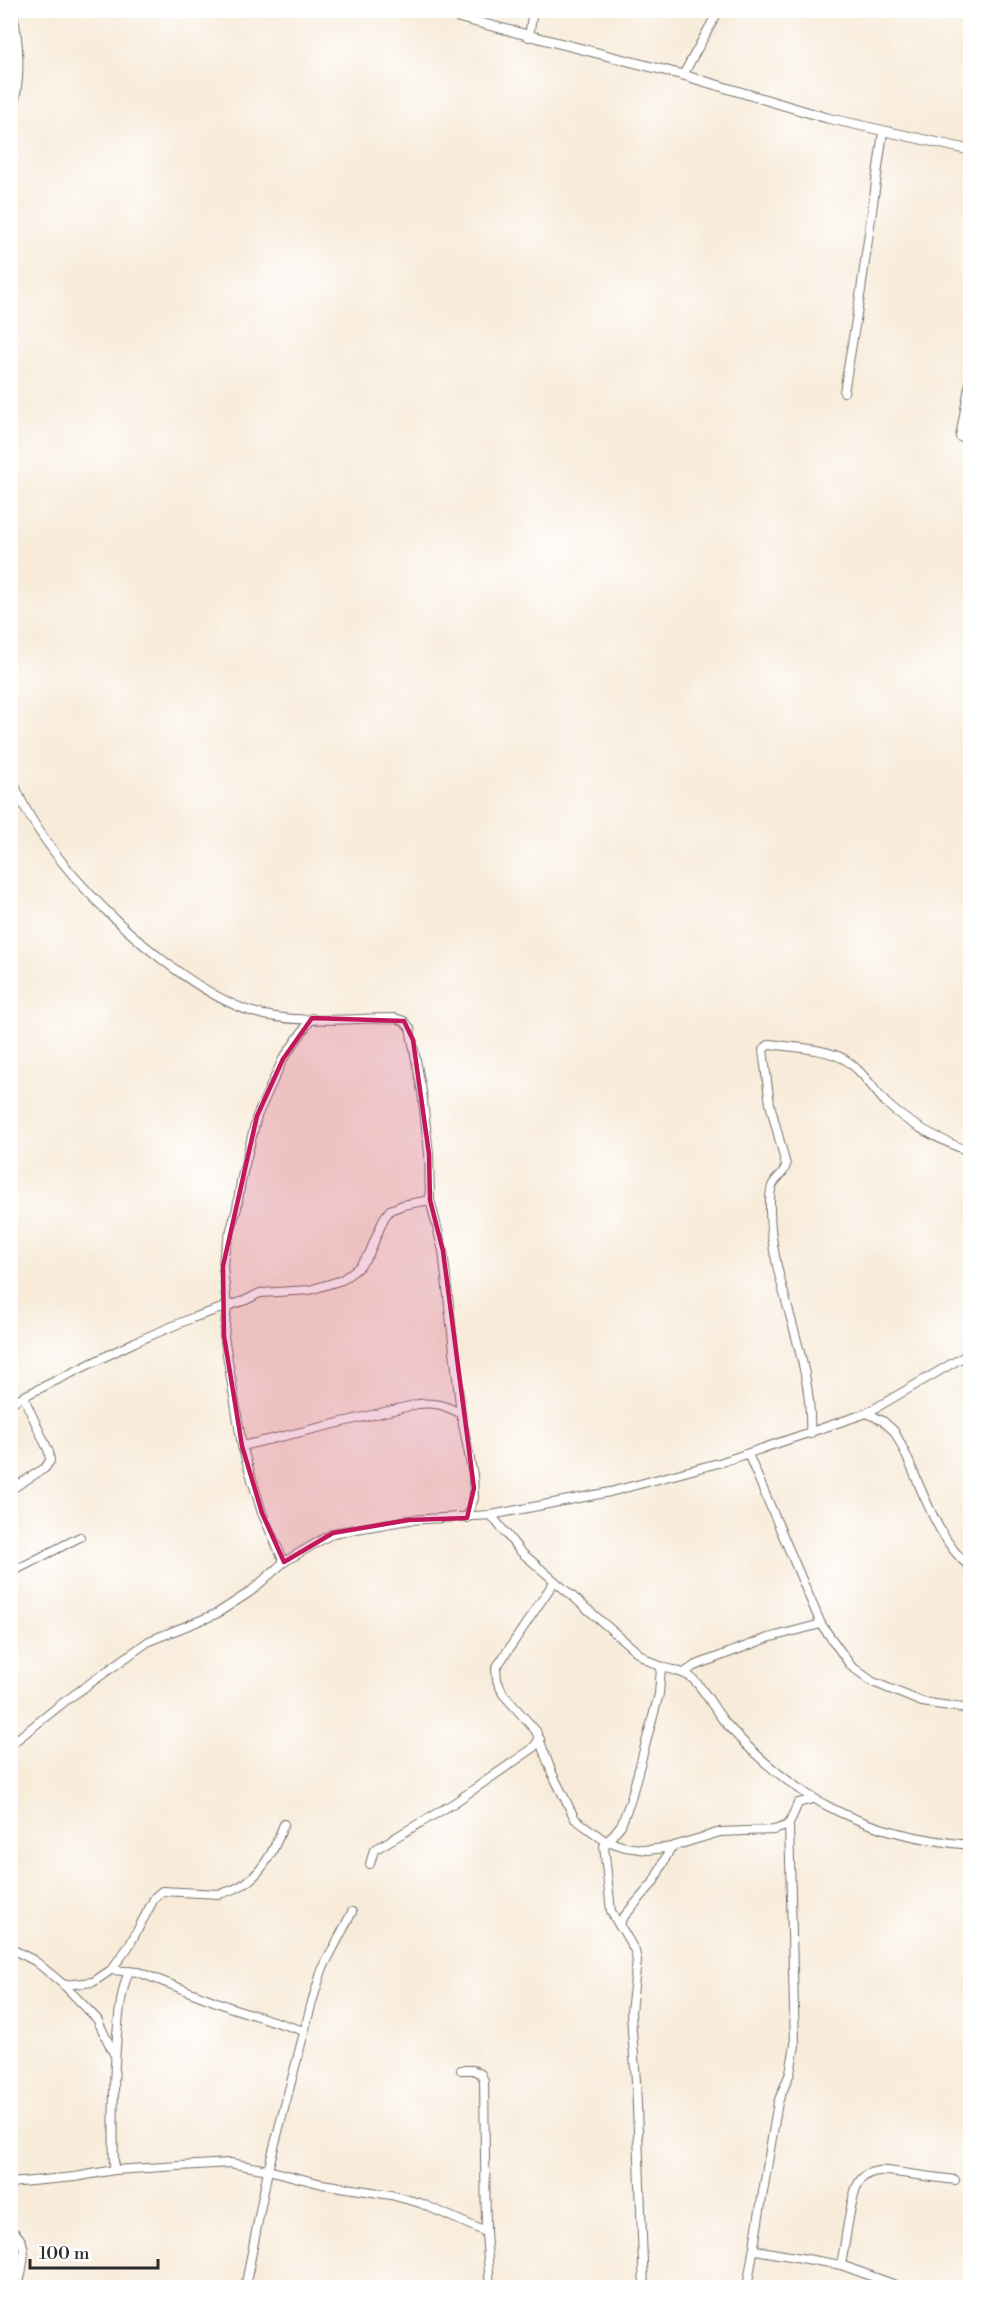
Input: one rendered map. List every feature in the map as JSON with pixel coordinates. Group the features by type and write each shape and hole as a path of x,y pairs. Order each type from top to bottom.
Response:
{"street":[{"path":"10,116 17,84 18,50 12,10"},
{"path":"430,10 683,75 827,118 970,150"},
{"path":"529,37 534,10"},
{"path":"683,75 719,10"},
{"path":"844,392 883,132"},
{"path":"964,432 970,382"},
{"path":"10,769 21,801 42,835 64,864 150,951 187,979 217,996 253,1011 286,1017 395,1018 410,1028 422,1092 429,1154 430,1200 443,1251 461,1414 474,1488 474,1498 466,1518"},
{"path":"284,1562 262,1513 242,1446 224,1336 227,1307 224,1254 257,1116 283,1059 312,1018"},
{"path":"810,1434 809,1394 771,1232 770,1199 773,1185 786,1166 770,1104 763,1050 771,1044 833,1054 852,1065 888,1104 904,1117 949,1143 970,1152"},
{"path":"10,1403 135,1342 192,1318 260,1293 310,1290 342,1280 359,1267 369,1254 384,1218 390,1210 430,1200"},
{"path":"10,1745 64,1702 149,1641 216,1614 249,1592 284,1562 333,1533 410,1520 491,1515 610,1492 748,1455 867,1413 970,1353"},
{"path":"10,1490 45,1468 50,1461 24,1398"},
{"path":"242,1446 418,1404 443,1404 461,1414"},
{"path":"867,1413 883,1421 894,1431 935,1518 958,1557 970,1567"},
{"path":"748,1455 821,1624 851,1666 873,1682 922,1702 970,1709"},
{"path":"491,1515 520,1551 643,1657 662,1667 684,1673 694,1680 728,1726 752,1751 782,1777 813,1799 848,1817 880,1828 970,1845"},
{"path":"10,1573 80,1537"},
{"path":"554,1582 496,1668 496,1672 503,1694 536,1731 552,1773 575,1819 608,1842 648,1850 672,1847 720,1832 774,1830 789,1824"},
{"path":"684,1673 694,1666 768,1638 821,1624"},
{"path":"644,2288 631,2010 637,1960 635,1951 611,1911 604,1846 621,1825 630,1802 659,1694 662,1667"},
{"path":"369,1864 374,1850 454,1803 531,1749 540,1739"},
{"path":"747,2287 778,2102 790,2073 795,2045 789,1824 798,1803 813,1799"},
{"path":"64,1985 93,1982 111,1970 129,1946 155,1897 162,1891 218,1894 243,1884 256,1875 268,1860 284,1824"},
{"path":"621,1927 621,1920 653,1883 672,1847"},
{"path":"245,2288 268,2170 304,2031 322,1970 352,1912"},
{"path":"10,1948 35,1961 64,1985 97,2019 115,2057"},
{"path":"111,1970 129,1971 152,1977 232,2008 304,2031"},
{"path":"114,2170 112,2106 115,2057 121,2001 129,1971"},
{"path":"461,2070 473,2070 481,2074 484,2081 486,2232 490,2288"},
{"path":"10,2183 75,2177 114,2170 230,2163 322,2184 391,2195 420,2203 486,2232"},
{"path":"841,2265 856,2185 869,2173 887,2170 955,2180"},
{"path":"10,2230 19,2235 24,2249 20,2286"},
{"path":"755,2250 841,2265 904,2288"},
{"path":"11,2279 20,2286"}],"highlighted area":[{"path":"312,1018 404,1021 413,1040 429,1154 430,1200 443,1251 474,1488 467,1518 409,1520 333,1533 284,1562 262,1513 242,1446 224,1336 223,1266 257,1116 283,1059"}]}
